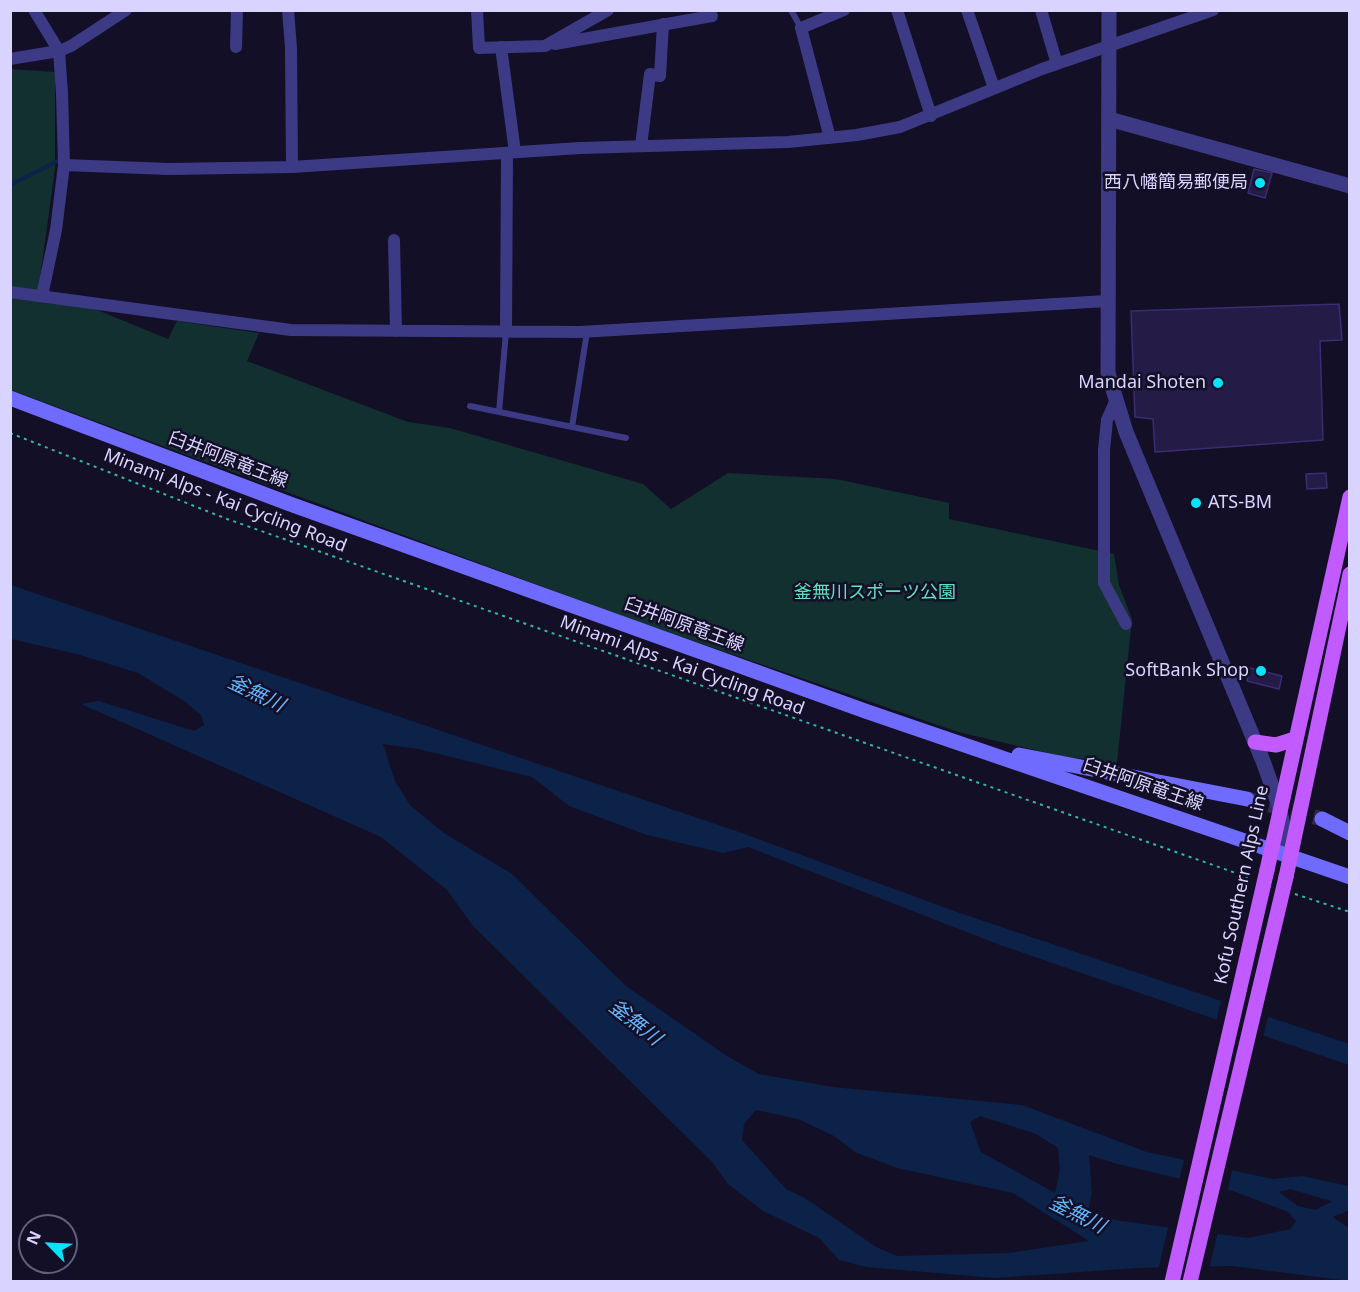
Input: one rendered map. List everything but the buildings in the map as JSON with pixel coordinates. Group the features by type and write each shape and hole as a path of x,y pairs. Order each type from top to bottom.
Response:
{"main road":[{"name":"臼井阿原竜王線","path":"10,398 425,553 868,712 1350,877"},
{"name":"Kofu Southern Alps Line","path":"1172,1281 1350,497"},
{"path":"1190,1281 1286,877 1350,574"},
{"path":"1255,742 1276,745 1295,739"},
{"path":"987,751 1027,756 1247,799"},
{"path":"1322,819 1350,833"}],"street":[{"path":"34,10 59,51 64,165 56,230 42,296"},
{"path":"10,59 59,51 71,46 126,10"},
{"path":"236,47 237,10"},
{"path":"288,10 291,48 292,166"},
{"path":"477,10 479,48 545,46 663,24 693,15 712,15"},
{"path":"545,46 608,10"},
{"path":"830,138 801,28 844,10"},
{"path":"897,10 931,116"},
{"path":"967,10 994,88"},
{"path":"1041,10 1057,64"},
{"path":"1109,10 1108,373 1115,402 1255,742 1279,806 1290,857"},
{"path":"64,165 169,169 292,166 511,152 788,142 830,138 900,127 1057,64 1213,10"},
{"path":"640,146 650,74 660,76 663,24"},
{"path":"501,47 511,152 506,332"},
{"path":"1109,119 1350,186"},
{"path":"394,240 396,331"},
{"path":"10,292 291,330 506,332 587,332 1107,301"},
{"path":"1115,402 1107,420 1104,450 1104,583 1126,624"}],"lane":[{"path":"791,10 801,28"},
{"path":"499,412 506,332"},
{"path":"572,427 587,332"},
{"path":"470,406 626,438"}],"path":[{"name":"Minami Alps - Kai Cycling Road","path":"10,433 238,523 1264,876"},
{"path":"1294,893 1350,912"}],"green space":[{"name":"釜無川スポーツ公園","path":"10,69 55,72 55,169 37,300 90,307 168,339 177,321 259,333 247,361 408,422 450,428 643,484 671,509 728,473 836,479 949,503 949,519 1114,554 1119,585 1132,619 1117,763 1061,756 958,732 630,619 11,390"}],"water":[{"name":"釜無川","path":"11,585 739,832 954,911 1349,1044 1349,1065 1000,945 748,847 723,853 647,835 569,806 532,777 418,749 383,744 395,781 410,805 444,833 512,874 626,986 727,1056 759,1074 833,1087 1022,1105 1147,1152 1273,1179 1302,1176 1349,1186 1349,1210 1333,1217 1349,1228 1349,1281 1232,1266 1137,1268 995,1278 866,1267 839,1260 819,1238 763,1211 728,1184 712,1162 473,926 447,890 381,837 81,704 99,701 194,731 204,725 201,715 184,701 138,673 77,654 11,639","holes":["756,1110 798,1119 834,1136 855,1152 897,1168 1013,1193 1089,1241 1008,1253 897,1256 876,1247 805,1198 786,1189 742,1140 744,1124","980,1116 1036,1134 1058,1148 1060,1170 1055,1193 981,1152 970,1122","1089,1155 1117,1164 1233,1191 1288,1212 1296,1221 1290,1229 1248,1238 1121,1221 1088,1212 1092,1192","1290,1189 1331,1202 1315,1210 1298,1206 1279,1192"]}],"pier":[{"path":"1222,997 1269,1013 1263,1038 1216,1022"},
{"path":"1185,1156 1233,1166 1227,1193 1179,1181"},
{"path":"1169,1224 1218,1231 1209,1270 1158,1271"}],"waterway":[{"path":"10,185 60,160"}],"tunnel":[{"path":"1247,799 1322,819"}],"place":[{"name":"西八幡簡易郵便局","path":"1260,183"},
{"name":"Mandai Shoten","path":"1218,383"},
{"name":"ATS-BM","path":"1196,503"},
{"name":"SoftBank Shop","path":"1261,671"}]}
